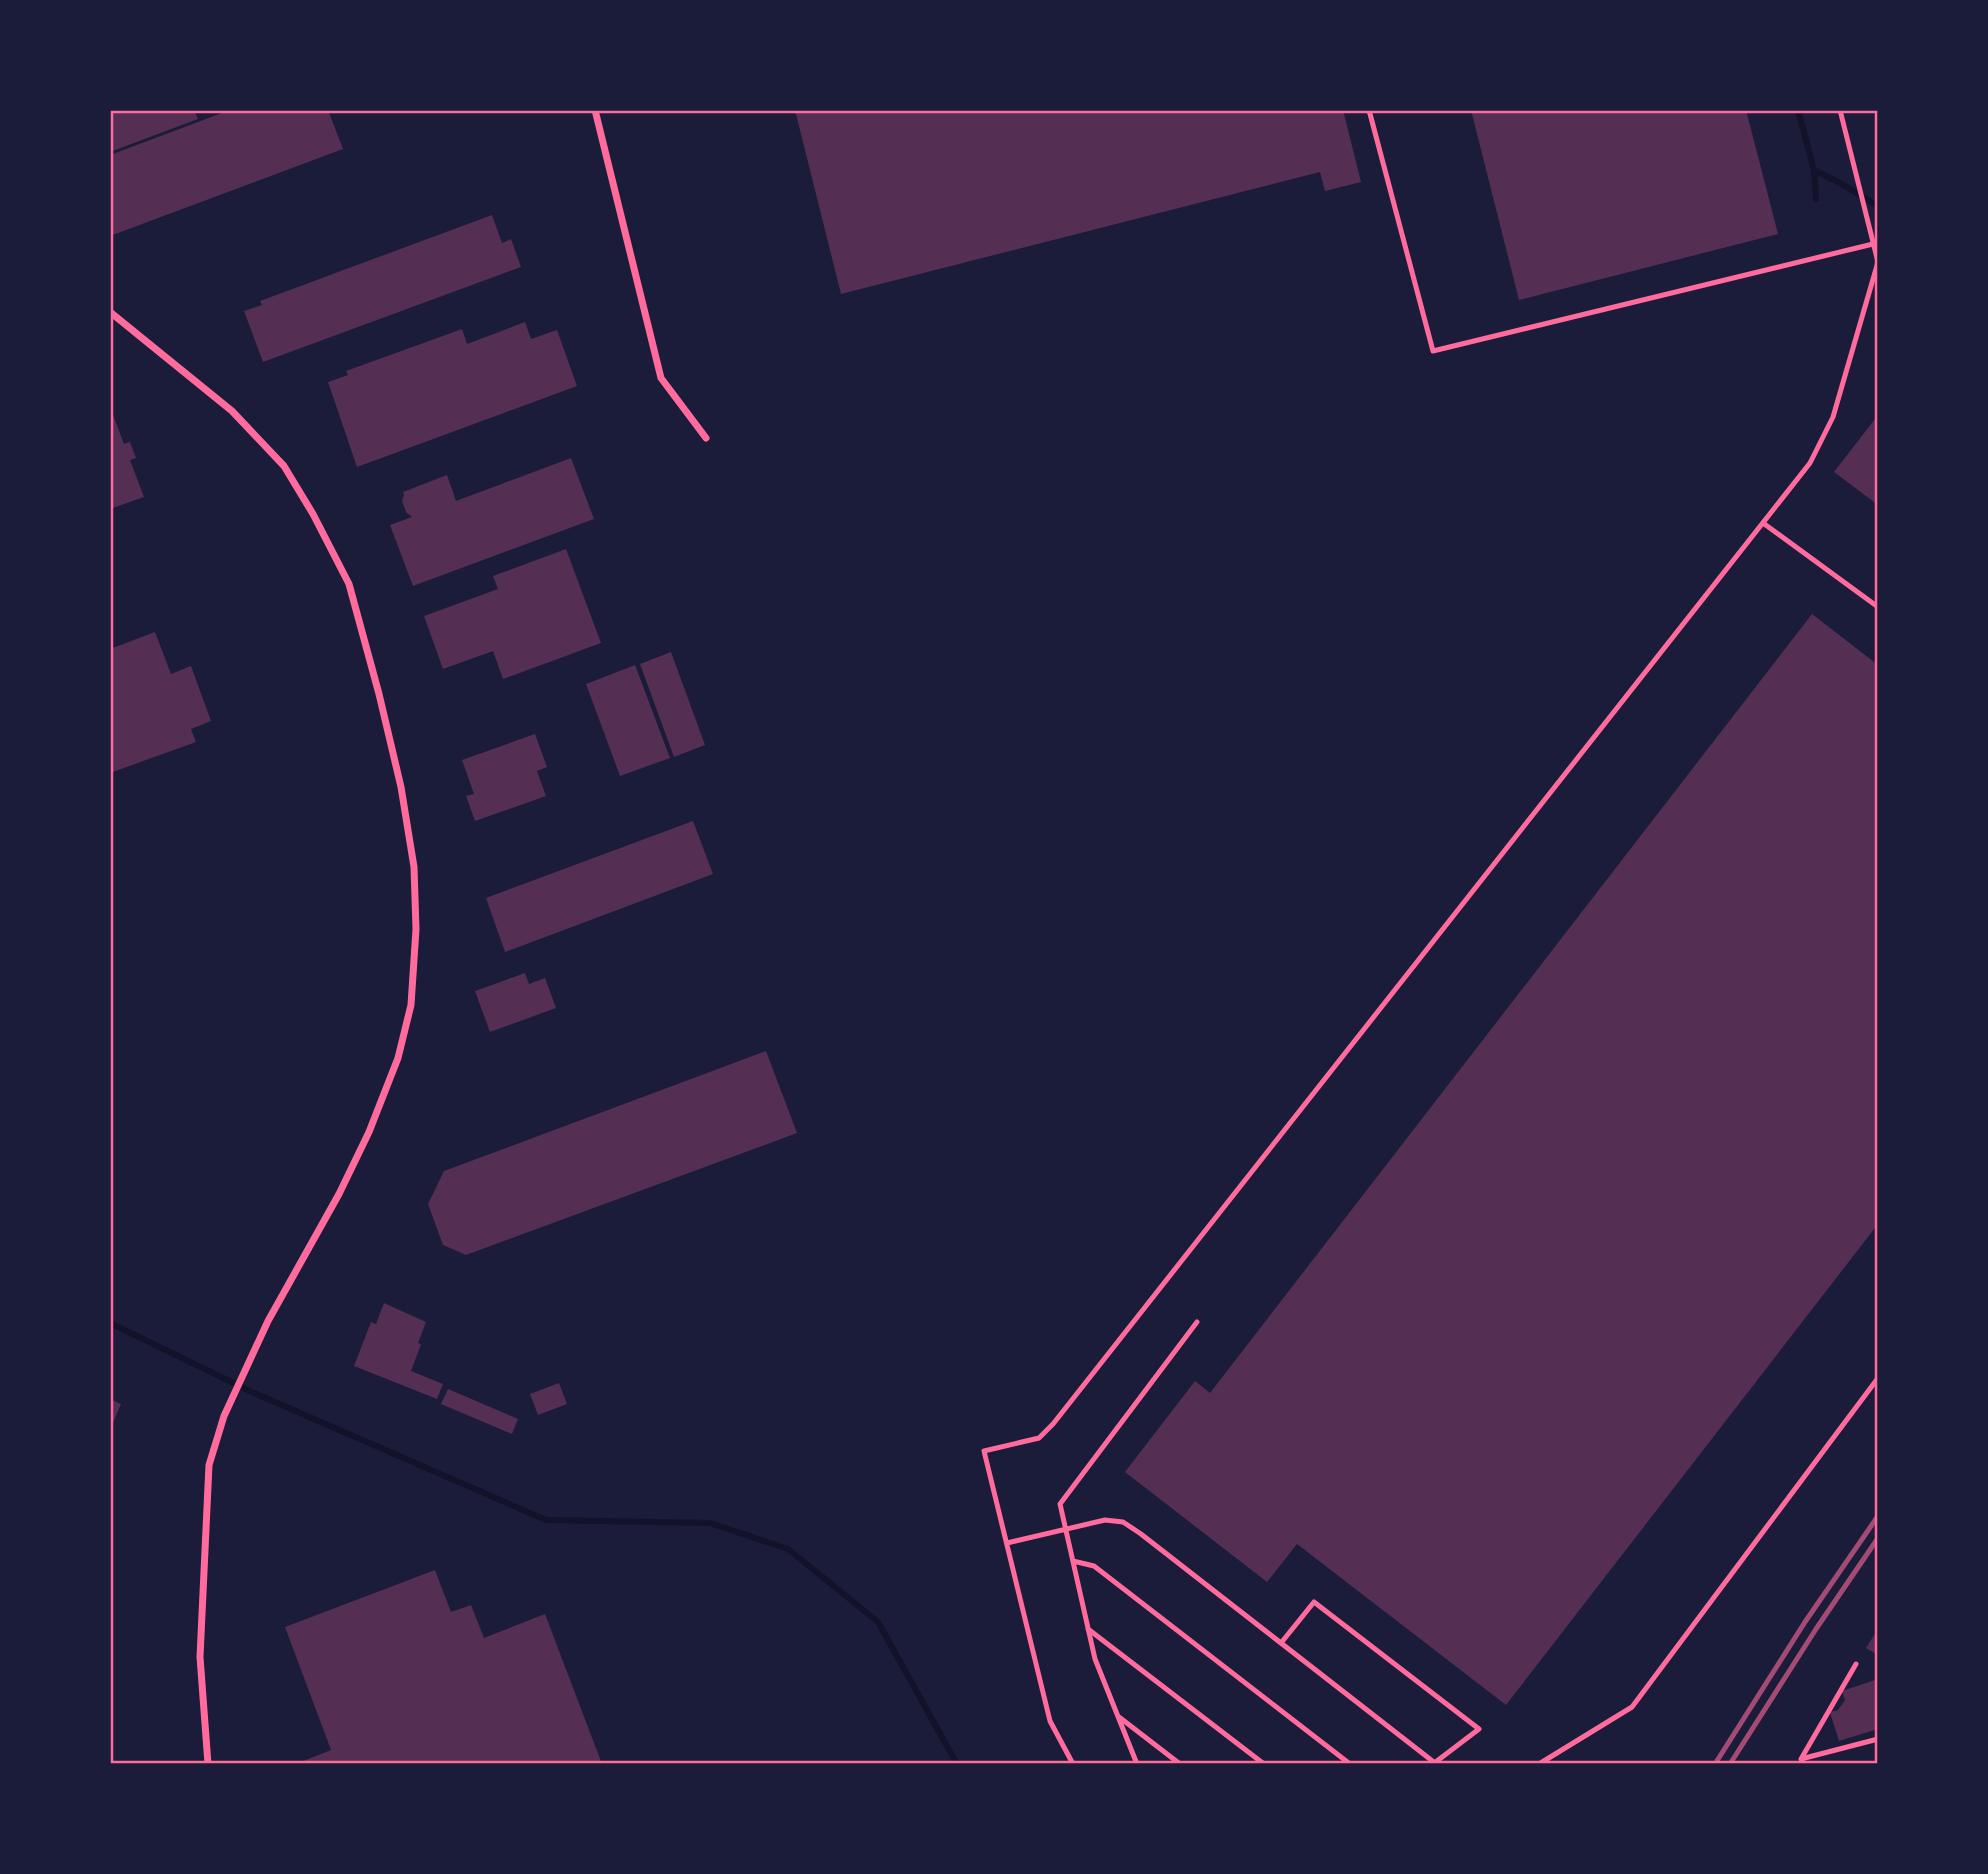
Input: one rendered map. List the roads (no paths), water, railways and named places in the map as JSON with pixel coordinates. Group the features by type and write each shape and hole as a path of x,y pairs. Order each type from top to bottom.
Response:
{"street":[{"path":"595,110 661,379 706,438"},
{"path":"110,312 232,411 284,466 313,514 349,584 401,787 414,867 416,929 411,1005 398,1058 369,1132 339,1194 268,1321 224,1416 209,1465 200,1657 208,1764"}],"lane":[{"path":"1369,110 1433,351 1873,244"},
{"path":"1073,1764 1050,1721 984,1451 1039,1438 1053,1424 1810,463 1833,417 1878,262 1840,110"},
{"path":"1763,523 1878,607"},
{"path":"1137,1764 1095,1659 1060,1504 1197,1321"},
{"path":"1539,1764 1632,1707 1878,1378"},
{"path":"1007,1543 1105,1520 1123,1522 1434,1763 1479,1729 1314,1602 1281,1643"},
{"path":"1073,1561 1094,1566 1350,1764"},
{"path":"1088,1629 1264,1764"},
{"path":"1856,1664 1801,1759 1878,1740"},
{"path":"1118,1717 1180,1764"}],"waterway":[{"path":"1798,110 1814,170 1816,199"},
{"path":"1814,170 1878,206"},
{"path":"110,1323 252,1392 546,1520 710,1523 788,1549 878,1622 957,1764"}],"railway":[{"path":"1715,1764 1805,1622 1878,1516"},
{"path":"1730,1764 1878,1538"}]}
